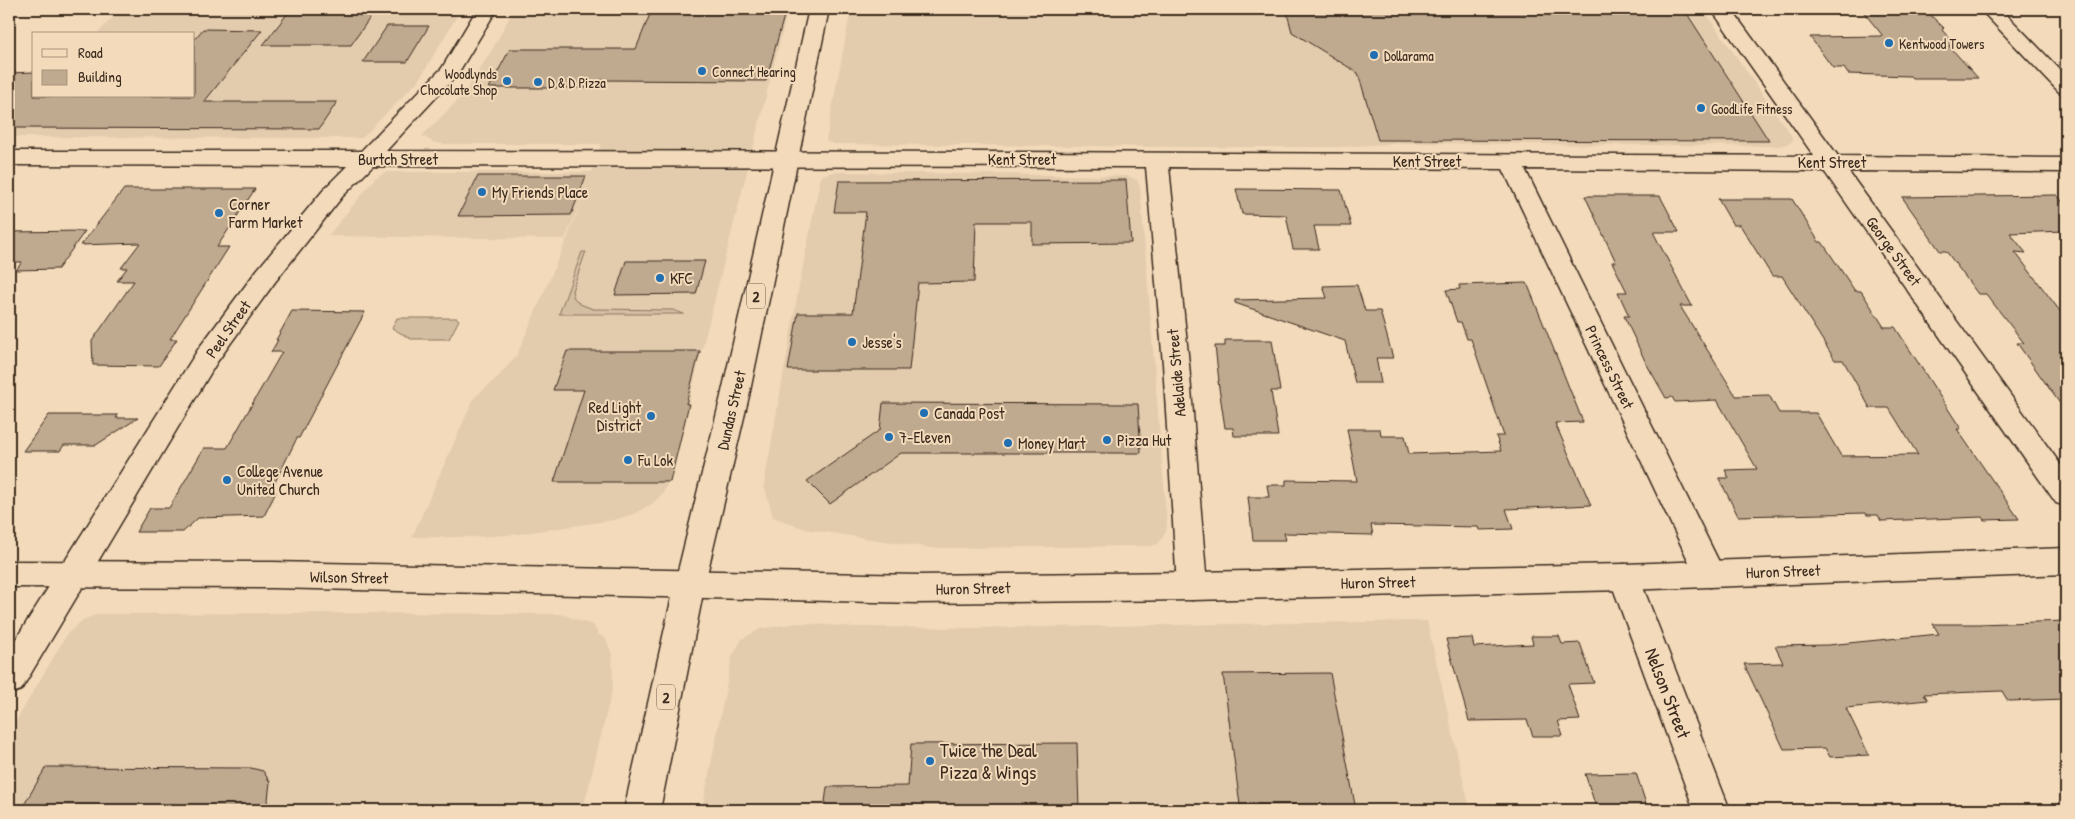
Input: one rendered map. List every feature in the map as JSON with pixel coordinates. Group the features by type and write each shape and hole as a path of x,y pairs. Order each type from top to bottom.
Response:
{"street":[{"name":"Peel Street","path":"9,679 208,356 236,316 334,192 412,114 450,71 487,9"},
{"name":"Dundas Street","path":"642,810 690,583 735,396 819,9"},
{"name":"George Street","path":"1721,9 2066,494"},
{"path":"1990,9 2066,88"},
{"name":"Burtch Street","path":"9,158 787,159"},
{"name":"Kent Street","path":"787,159 1830,162 2066,165"},
{"name":"Adelaide Street","path":"1157,160 1176,362 1192,586"},
{"name":"Princess Street","path":"1510,161 1710,574"},
{"name":"Huron Street","path":"690,583 917,589 1192,586 1624,577 2066,561"},
{"name":"Wilson Street","path":"9,574 272,575 690,583"},
{"name":"Nelson Street","path":"1624,577 1712,810"}],"shaded area":[{"path":"121,9 461,9 419,80 362,138 9,137 9,125 34,98 195,98 195,32 99,32"},
{"path":"514,9 788,9 669,480 663,493 652,504 633,514 614,520 518,534 476,537 412,537 474,398 498,377 517,355 583,197 565,239 328,236 376,177 386,172 592,172 601,144 442,144 422,136 463,95 493,48"},
{"path":"851,9 1703,9 1793,140 1790,143 1779,146 1402,143 1339,147 1195,147 834,144 826,141"},
{"path":"834,172 1128,176 1137,180 1140,187 1167,525 1166,532 1158,544 1151,546 931,548 805,529 773,517 764,485 799,286 821,176"},
{"path":"582,252 586,252 572,291 574,298 580,304 593,309 673,310 684,314 559,314"},
{"path":"397,318 457,318 459,320 449,339 411,339 392,328"},
{"path":"98,614 560,614 593,625 598,634 606,639 612,655 613,686 583,810 9,810 9,733 67,634 83,620"},
{"path":"1427,621 1470,810 702,810 732,657 742,639 760,629 798,623 855,627 980,628"}],"building":[{"path":"291,9 376,9 351,45 263,45"},
{"path":"652,9 786,9 766,81 599,80 596,88 489,88 510,49 636,49"},
{"path":"1286,9 1684,9 1769,141 1378,140 1358,73 1292,32"},
{"name":"Kentwood Towers","path":"1861,9 1924,9 1944,28 1942,30 1953,42 1949,46 1978,78 1912,78 1910,76 1848,74 1844,68 1833,68 1810,37 1883,36"},
{"path":"387,26 429,26 407,62 363,62"},
{"path":"203,29 262,30 204,102 337,102 319,129 9,128 9,73 32,72 32,98 195,98 195,39"},
{"path":"478,176 586,176 571,215 458,216"},
{"path":"1126,180 1131,243 1032,244 1032,222 976,222 974,282 918,283 909,370 788,370 798,313 853,313 866,212 834,212 839,181"},
{"path":"124,189 255,189 217,247 229,247 170,339 177,339 159,366 93,365 92,341 134,281 117,281 127,268 121,268 140,243 81,245"},
{"path":"1236,189 1341,190 1351,226 1314,226 1319,249 1293,249 1286,215 1242,214"},
{"path":"2057,195 2066,206 2066,231 2010,233 2026,253 2015,252 2066,319 2066,412 2017,343 2024,343 1986,294 1978,294 1946,251 1940,251 1902,197"},
{"path":"1585,196 1660,196 1679,232 1653,232 1692,306 1680,306 1736,396 1769,395 1779,413 1816,413 1841,456 1918,455 1889,408 1870,408 1843,360 1835,360 1782,276 1772,276 1740,225 1733,225 1718,199 1792,199 1819,242 1822,242 1855,291 1861,291 1884,327 1895,327 1961,429 1957,429 2019,519 1984,520 1982,517 1881,521 1878,515 1867,515 1866,513 1738,516 1719,478 1729,478 1725,470 1757,469 1717,400 1675,402 1672,397 1666,398 1646,363 1624,316 1629,316 1618,292 1627,292 1612,262 1616,262"},
{"path":"85,231 58,269 16,270 22,262 9,262 9,232"},
{"name":"KFC","path":"626,261 705,261 696,294 615,295"},
{"path":"1527,283 1583,422 1555,423 1591,505 1506,509 1513,529 1479,530 1478,527 1371,525 1373,535 1284,533 1286,540 1253,540 1248,497 1269,497 1267,485 1286,485 1286,480 1357,481 1347,429 1380,429 1381,436 1405,436 1409,454 1501,451 1496,436 1504,436 1471,339 1467,339 1461,322 1457,322 1446,290 1460,289 1459,285"},
{"path":"1357,285 1365,311 1380,311 1393,358 1376,358 1381,383 1355,383 1345,341 1235,303 1235,300 1327,298 1323,286"},
{"path":"292,311 365,312 270,492 276,492 264,516 198,518 183,532 136,532 150,508 169,508 204,448 227,448 282,352 271,352"},
{"path":"1225,340 1272,340 1280,391 1271,391 1278,436 1234,436 1233,428 1225,428 1215,346 1225,346"},
{"path":"567,351 700,351 686,404 689,404 670,482 554,482 584,390 553,390"},
{"path":"883,403 1138,404 1141,453 901,453 830,504 807,481 880,430"},
{"path":"49,415 118,415 116,418 138,418 96,445 64,445 60,451 23,451"},
{"path":"2066,621 2066,699 2008,701 2002,691 1924,694 1928,700 1846,708 1869,755 1830,757 1825,748 1784,749 1744,664 1783,663 1775,646 1828,645 1939,634 1933,624"},
{"path":"1531,636 1559,636 1562,644 1580,643 1594,683 1568,684 1580,720 1558,721 1563,736 1533,736 1527,720 1469,721 1446,639 1472,638 1474,647 1533,644"},
{"path":"1330,673 1356,810 1328,810 1327,804 1240,805 1223,674"},
{"path":"1077,743 1079,810 824,810 827,787 908,786 911,744"},
{"path":"46,767 251,768 263,771 270,782 268,800 264,810 21,810"},
{"path":"1636,773 1648,810 1597,810 1585,774"}],"place":[{"name":"Kentwood Towers","path":"1889,43"},
{"name":"Dollarama","path":"1374,55"},
{"name":"Connect Hearing","path":"702,71"},
{"name":"Woodlynds Chocolate Shop","path":"507,81"},
{"name":"D & D Pizza","path":"538,82"},
{"name":"GoodLife Fitness","path":"1701,108"},
{"name":"My Friends Place","path":"482,192"},
{"name":"Corner Farm Market","path":"219,213"},
{"name":"KFC","path":"660,278"},
{"name":"Jesse's","path":"852,342"},
{"name":"Canada Post","path":"924,413"},
{"name":"Red Light District","path":"651,416"},
{"name":"7-Eleven","path":"889,437"},
{"name":"Pizza Hut","path":"1107,440"},
{"name":"Money Mart","path":"1008,443"},
{"name":"Fu Lok","path":"628,460"},
{"name":"College Avenue United Church","path":"227,480"},
{"name":"Twice the Deal Pizza & Wings","path":"930,761"}]}
